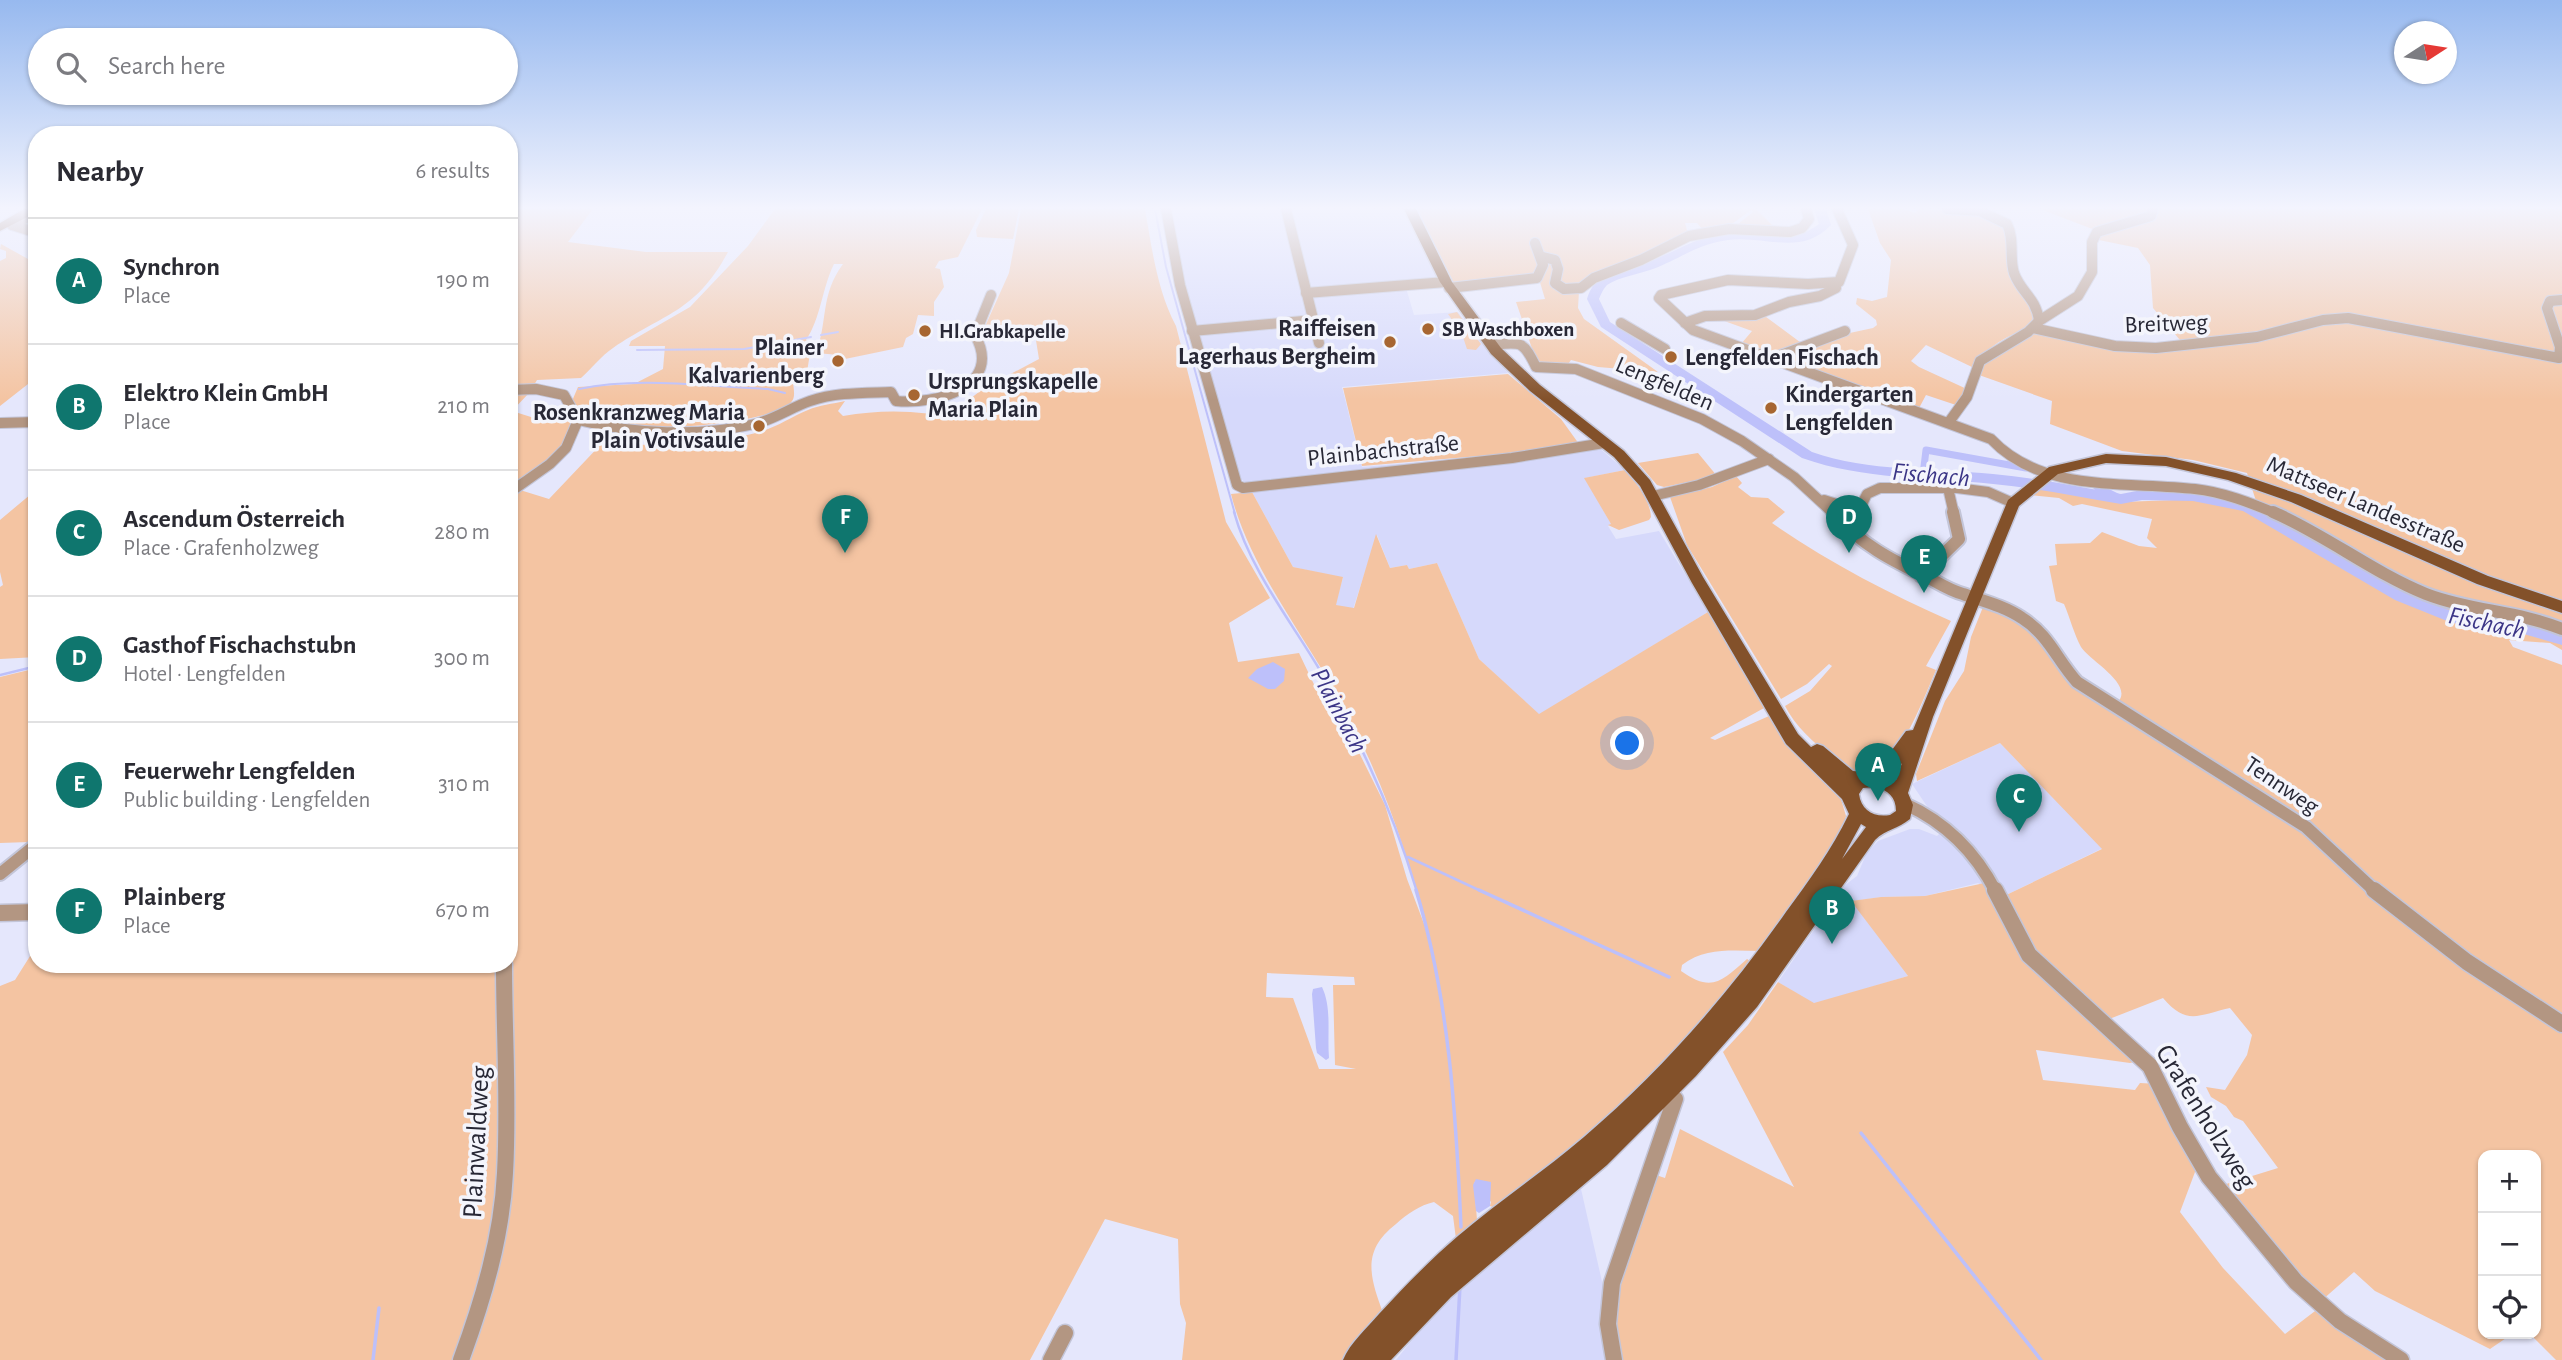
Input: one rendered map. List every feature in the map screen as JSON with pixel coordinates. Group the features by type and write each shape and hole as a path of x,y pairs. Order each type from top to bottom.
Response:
{"main road":[{"path":"1442,272 1492,345 1535,388 1632,467 1653,496 1697,579 1773,707 1792,739 1854,804 1880,824 1890,824 1902,805 1871,780 1848,776 1830,763 1773,707"},
{"name":"Mattseer Landesstraße","path":"1902,805 1925,717 1973,597 2018,497 2044,476 2084,462 2132,458 2176,463 2224,474 2314,505 2490,583 2562,607"},
{"name":"Mattseer Landesstraße","path":"1354,1360 1405,1303 1467,1242 1594,1142 1700,1035 1762,961 1842,844 1854,804 1854,785 1871,780 1925,717"},
{"path":"1376,1360 1443,1289 1600,1158 1689,1069 1750,1001 1846,865 1880,824"}],"street":[{"name":"Plainbachstraße","path":"1178,272 1233,478 1237,485 1243,488 1512,458 1605,443"},
{"path":"1301,272 1320,343"},
{"path":"1306,293 1531,280 1541,272"},
{"path":"1557,272 1557,286 1569,290 1581,289 1594,278 1608,272"},
{"path":"1843,272 1839,282 1808,284 1721,281 1661,295 1659,298 1693,330 1991,439 2007,456 2044,476 2102,485 2180,487 2231,496 2284,517 2373,569 2426,594 2463,606 2540,620 2562,629"},
{"path":"2015,272 2037,303 2036,325"},
{"path":"1949,422 1967,397 1980,361 2082,292 2092,272"},
{"path":"1685,323 1704,316 1755,315 1789,302 1820,296 1836,288"},
{"path":"518,390 536,389 564,395 578,420 613,429 660,431 724,428 760,422 811,400 845,393 891,392 896,401 917,404 967,385 982,372 986,362 985,350 975,335 991,295"},
{"name":"Breitweg","path":"2036,325 2115,346 2156,348 2258,337 2329,318 2348,318 2559,358 2560,348 2547,308 2550,301 2562,300"},
{"path":"1192,331 1314,320"},
{"path":"1621,323 1665,349"},
{"path":"1776,360 1778,356 1845,331"},
{"name":"Lengfelden","path":"1492,345 1518,342 1526,346 1536,368 1576,369 1702,419 1769,459 1817,497 1848,531 1885,557 1921,576 1973,597"},
{"path":"926,388 929,400"},
{"path":"1215,416 1229,416"},
{"path":"518,487 550,464 566,448 578,420"},
{"path":"0,424 28,422"},
{"path":"1653,496 1699,485 1769,459"},
{"path":"1848,531 1867,494 1873,490 1891,487 1948,488 2018,497"},
{"path":"1921,576 1959,539 1948,488"},
{"name":"Lengfelden","path":"1817,497 1858,511"},
{"name":"Tennweg","path":"1973,597 2023,618 2054,647 2065,669 2077,682 2263,797 2308,829 2374,890 2424,931 2472,967 2562,1024"},
{"name":"Grafenholzweg","path":"1902,805 1933,819 1955,835 1976,859 2029,955 2150,1066 2209,1177 2278,1262 2315,1301 2340,1321 2401,1360"},
{"path":"0,874 28,851"},
{"path":"0,913 28,912"},
{"name":"Plainwaldweg","path":"461,1360 479,1310 492,1259 505,1174 504,973"},
{"path":"1614,1360 1608,1324 1612,1283 1675,1100"},
{"path":"1051,1360 1065,1333"}],"shaded area":[{"path":"0,272 28,272 28,384 0,406"},
{"path":"518,272 716,272 691,300 613,348 581,378 537,380 518,405"},
{"path":"723,272 831,272 815,322 806,340 812,341 806,378 793,380 793,399 782,409 738,421 654,428 611,424 581,412 572,401 578,387 634,384 663,369 665,346 629,346 631,341 690,307"},
{"path":"838,272 941,272 944,287 934,302 934,316 918,315 913,334 906,338 903,347 845,359 839,355 816,353 828,297"},
{"path":"1009,272 1157,272 1176,326 1226,522 1270,598 1229,623 1238,662 1299,653 1321,699 1331,696 1385,805 1407,879 1426,929 1405,853 1374,770 1335,692 1262,571 1239,520 1231,494 1252,492 1293,567 1343,577 1336,605 1354,608 1376,534 1390,568 1407,565 1409,569 1437,563 1479,659 1539,714 1708,612 1764,708 1710,738 1715,740 1769,716 1787,741 1840,796 1846,816 1842,831 1831,851 1761,951 1710,953 1682,965 1681,971 1701,982 1709,983 1723,978 1747,959 1752,962 1697,1030 1634,1094 1498,1209 1490,1206 1491,1202 1474,1182 1477,1220 1456,1239 1453,1216 1434,1202 1409,1213 1385,1234 1377,1244 1372,1265 1372,1276 1383,1313 1345,1360 1182,1360 1186,1323 1180,1304 1178,1239 1105,1219 1030,1360 470,1360 492,1281 456,1360 0,1360 0,986 15,980 28,959 28,973 518,973 518,491 549,499 605,440 662,445 723,440 759,432 812,408 845,401 838,411 843,416 902,412 960,420 966,402 984,388 1039,359 1034,328 983,331","holes":["1267,973 1354,977 1355,985 1333,985 1335,1065 1356,1069 1319,1069 1293,998 1266,997"]},
{"path":"1182,272 1437,272 1443,285 1406,288 1414,315 1458,312 1508,373 1342,387 1362,467 1598,447 1625,470 1585,478 1611,524 1608,526 1616,539 1659,531 1708,612 1539,715 1479,659 1437,563 1409,569 1407,565 1390,568 1377,535 1353,609 1335,605 1343,578 1293,567 1252,492 1236,472"},
{"path":"1448,272 1614,272 1579,291 1578,308 1584,319 1658,372 1598,367 1571,360 1568,364 1537,363 1516,302 1545,299 1539,279 1454,285"},
{"path":"1890,272 2012,272 2037,316 2031,328 1998,342 1972,367 1926,345 1911,361 1969,390 1959,406 1926,395 1918,410 1741,344 1752,331 1716,318 1762,314 1808,348 1845,334 1873,328 1877,325 1876,320 1856,304 1857,298 1872,301 1887,297"},
{"path":"2151,272 2562,272 2562,624 2543,626 2562,644 2562,650 2550,643 2509,640 2513,647 2562,665 2562,1360 2556,1360 2535,1339 2541,1339 2541,1150 2478,1150 2478,1339 2505,1339 2490,1349 2375,1291 2354,1272 2321,1301 2223,1185 2278,1168 2243,1121 2234,1117 2226,1106 2211,1097 2206,1087 2225,1090 2247,1055 2252,1035 2230,1008 2201,1015 2186,1015 2171,1007 2163,998 2099,1023 2142,1060 2130,1063 2036,1050 2043,1080 2135,1090 2140,1083 2158,1084 2198,1164 2180,1212 2223,1268 2285,1334 2319,1308 2397,1360 1622,1360 1616,1321 1617,1296 1656,1175 1665,1178 1680,1129 1794,1187 1723,1052 1748,1025 1778,982 1814,1003 1908,976 1851,901 1925,896 1989,882 2002,897 2102,849 2000,743 1917,781 1916,774 1945,701 1964,671 1971,637 1985,602 2022,619 2062,668 2118,702 2121,695 2116,680 2081,647 2064,604 2056,601 2049,566 2057,565 2055,544 2090,543 2102,532 2139,546 2157,548 2147,538 2152,519 2082,504 2073,506 2059,498 2030,495 2038,486 2122,502 2201,499 2249,509 2256,501 2247,473 2193,460 2122,451 2050,424 2052,401 1979,375 1977,369 2030,331 2095,347 2146,350 2185,346 2153,308"},
{"path":"1457,312 1481,344 1476,350 1467,349 1462,334 1448,314"},
{"path":"1508,374 1561,419 1579,444 1527,452 1362,466 1343,388"},
{"path":"566,406 571,419 571,432 556,456 518,485 518,413 550,423"},
{"path":"1698,453 1717,476 1664,487 1657,485 1638,463"},
{"path":"1625,470 1645,498 1651,517 1619,530 1608,525 1611,524 1584,478"},
{"path":"1736,476 1742,483 1738,487 1751,497 1768,498 1785,512 1772,523 1859,576 1951,621 1926,666 1936,670 1910,729 1891,758 1871,773 1855,772 1845,767 1818,746 1785,706 1810,691 1832,666 1829,664 1807,684 1781,699 1687,545 1670,497 1712,487"},
{"path":"28,497 28,657 0,659 0,587 3,585 0,572 0,520"},
{"path":"28,670 28,842 0,843 0,677"},
{"path":"2000,743 2103,848 2002,897 1978,883 1925,896 1852,901 1908,976 1814,1004 1778,982 1845,885 1857,876 1867,852 1878,841 1910,829 1919,829 1937,836 1943,830 1912,784"},
{"path":"1581,1189 1603,1286 1617,1296 1616,1321 1622,1360 1396,1360 1448,1295"}],"water":[{"path":"1273,662 1285,669 1284,681 1275,689 1268,689 1248,678 1257,669"},
{"path":"1322,987 1328,1012 1329,1058 1326,1060 1317,1053 1312,994 1313,989"},
{"path":"1476,1179 1491,1182 1490,1206 1479,1213 1476,1211 1473,1185"}],"waterway":[{"name":"Plainbach","path":"1168,272 1235,514"},
{"name":"Fischach","path":"1631,272 1604,282 1596,290 1593,299 1605,324 1807,455 1832,464 1918,475 1994,479 2121,499 2142,495 2193,496 2247,507 2400,596 2452,617 2517,626 2562,639"},
{"path":"821,335 838,332"},
{"path":"637,350 744,349 811,337"},
{"path":"579,389 625,383 673,383 768,389 785,393"},
{"path":"1923,475 1926,450 2026,468"},
{"path":"2097,487 2121,499"},
{"name":"Plainbach","path":"1234,512 1261,575 1321,672 1350,725 1387,807 1417,892"},
{"path":"0,675 28,668"},
{"path":"1408,857 1483,892"},
{"name":"Plainbach","path":"1416,890 1436,972 1449,1057 1461,1227"},
{"path":"1479,890 1669,977"},
{"path":"1861,1133 2041,1360"},
{"name":"Plainbach","path":"1456,1360 1460,1286"},
{"path":"373,1360 379,1308"}],"place":[{"name":"SB Waschboxen","path":"1428,329"},
{"name":"Hl.Grabkapelle","path":"925,331"},
{"name":"Raiffeisen Lagerhaus Bergheim","path":"1390,342"},
{"name":"Lengfelden Fischach","path":"1671,357"},
{"name":"Plainer Kalvarienberg","path":"838,361"},
{"name":"Ursprungskapelle Maria Plain","path":"914,395"},
{"name":"Kindergarten Lengfelden","path":"1771,408"},
{"name":"Rosenkranzweg Maria Plain Votivsäule","path":"759,426"},
{"name":"Plainberg","path":"845,553"},
{"name":"Gasthof Fischachstubn","path":"1849,553"},
{"name":"Feuerwehr Lengfelden","path":"1924,593"},
{"name":"Synchron","path":"1878,801"},
{"name":"Ascendum Österreich","path":"2019,832"},
{"name":"Elektro Klein GmbH","path":"1832,944"}]}
